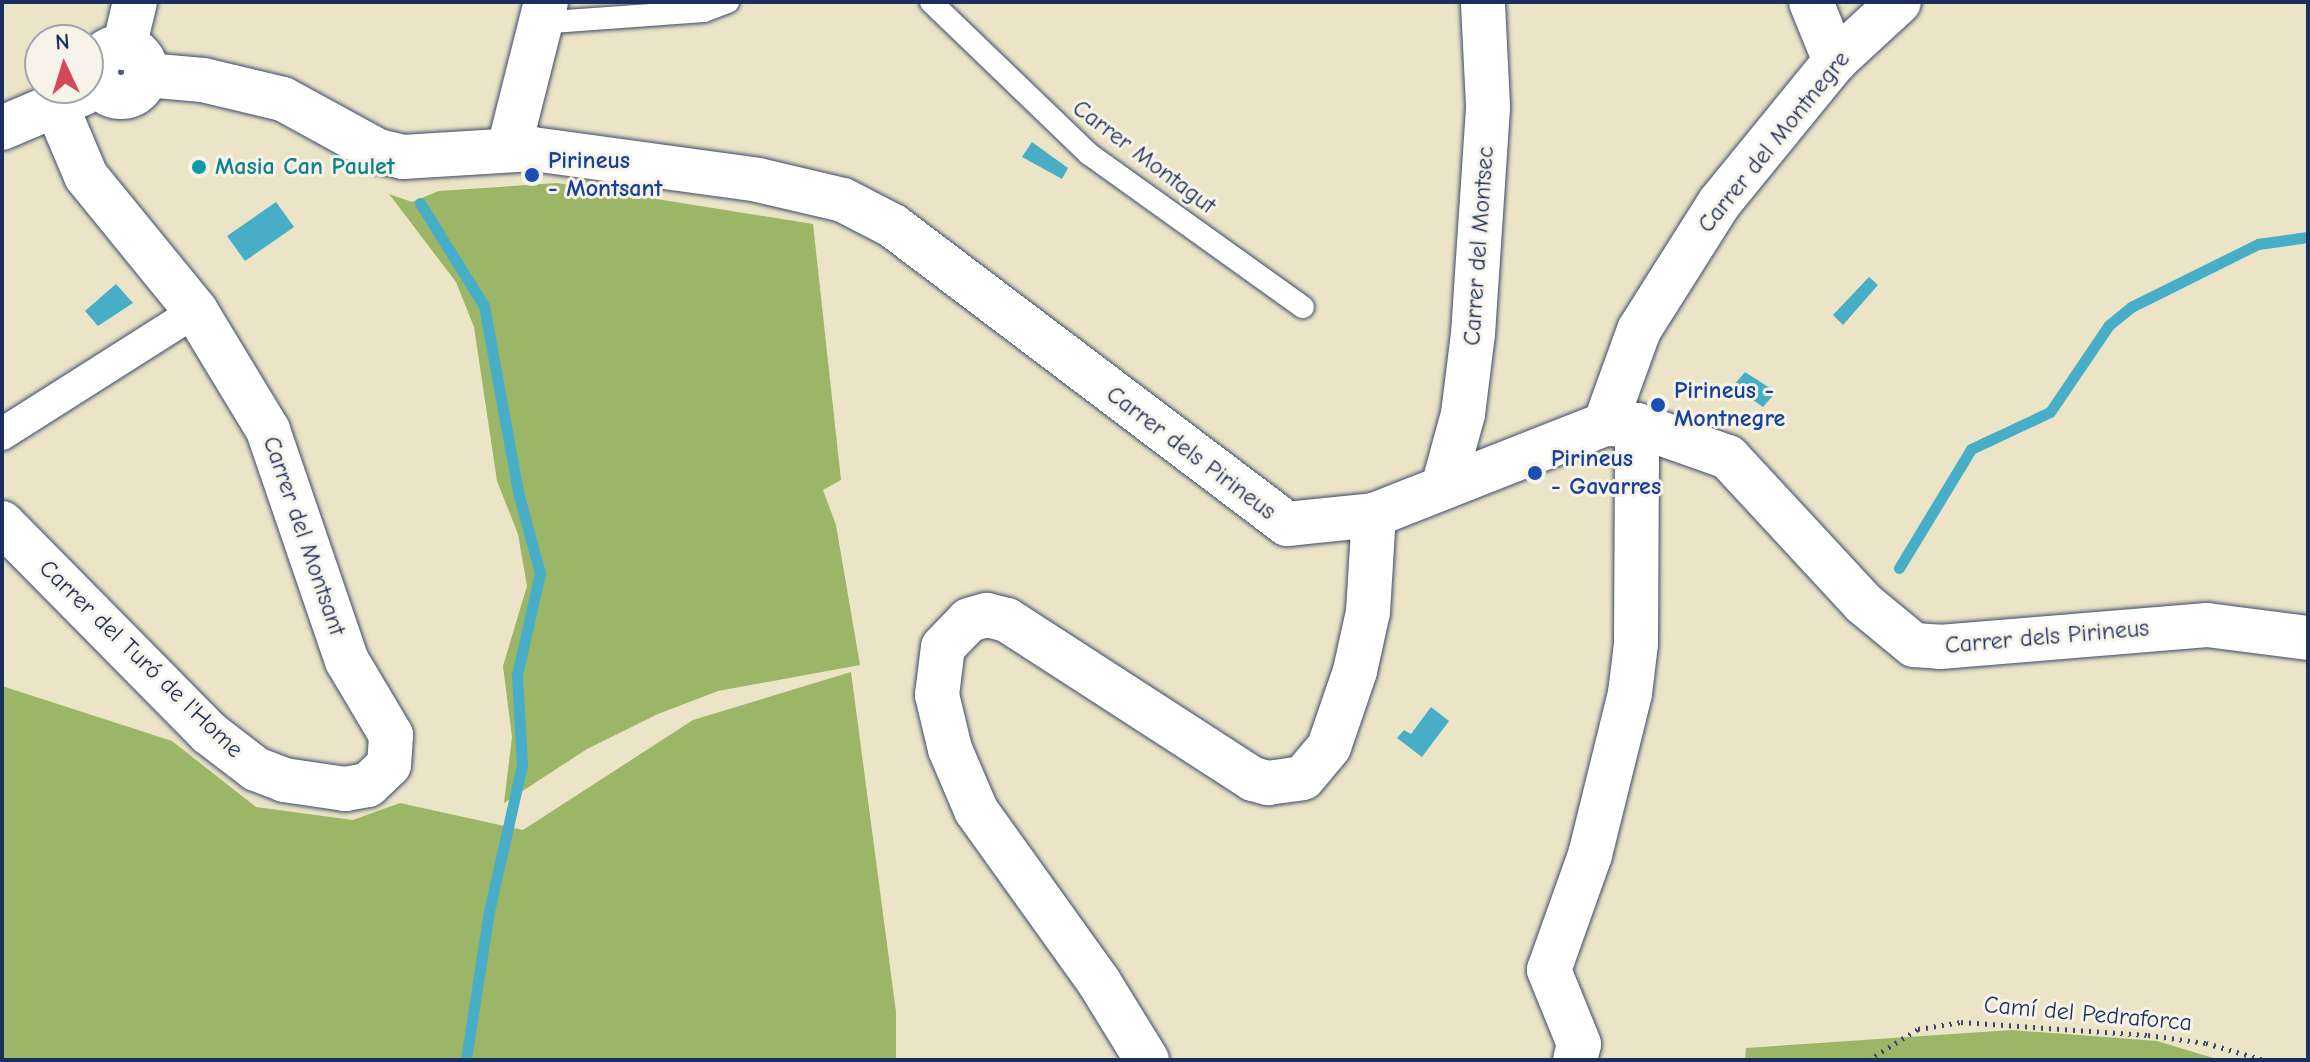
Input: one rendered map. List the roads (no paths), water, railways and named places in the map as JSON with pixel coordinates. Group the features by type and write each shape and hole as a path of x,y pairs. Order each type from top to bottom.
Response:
{"street":[{"path":"2,128 100,85 96,73 102,56 135,61 135,2"},
{"name":"Carrer del Montsec","path":"1443,487 1463,414 1473,334 1488,106 1483,2"},
{"path":"1811,2 1835,61"},
{"name":"Carrer del Montnegre","path":"1575,1060 1579,1044 1549,970 1590,855 1630,693 1636,644 1621,425 1621,370 1655,304 1720,202 1835,61 1899,2"},
{"path":"509,148 542,12"},
{"name":"Carrer dels Pirineus","path":"135,61 283,99 378,151 403,157 509,148 758,180 873,212 1268,514 1287,524 1308,526 1374,515 1443,487 1621,425 1728,457 1863,603 1914,645 1940,647 2207,625 2308,638"},
{"name":"Carrer del Montsant","path":"56,105 86,176 196,311 268,430 347,661 391,735 393,752 380,776"},
{"path":"2,434 196,311"},
{"path":"1147,1060 1099,982 976,810 950,749 937,695 943,647 969,620 987,615 1007,620 1253,779 1268,783 1303,778 1329,747 1355,671 1368,612 1374,515"},
{"name":"Carrer del Turó de l'Home","path":"2,523 228,750 284,780 354,789 380,776"}],"lane":[{"path":"542,12 704,11 728,2"},
{"name":"Carrer Montagut","path":"931,2 1089,154 1303,307"}],"water":[{"path":"1032,142 1068,168 1062,179 1022,157"},
{"path":"276,202 294,227 245,261 227,236"},
{"path":"1869,277 1878,285 1843,325 1833,315"},
{"path":"116,284 133,303 98,326 85,311"},
{"path":"1745,372 1776,392 1763,407 1733,386"},
{"path":"1431,707 1449,721 1422,757 1397,738 1404,730 1411,734"}],"waterway":[{"path":"420,203 484,306 519,496 540,573 517,675 522,765 489,911 466,1060"},
{"path":"1899,568 1971,449 2050,412 2109,325 2131,307 2258,244 2308,237"}],"place":[{"name":"Masia Can Paulet","path":"199,167"},
{"name":"Pirineus - Montsant","path":"532,175"},
{"name":"Pirineus - Montnegre","path":"1658,405"},
{"name":"Pirineus - Gavarres","path":"1535,473"}]}
